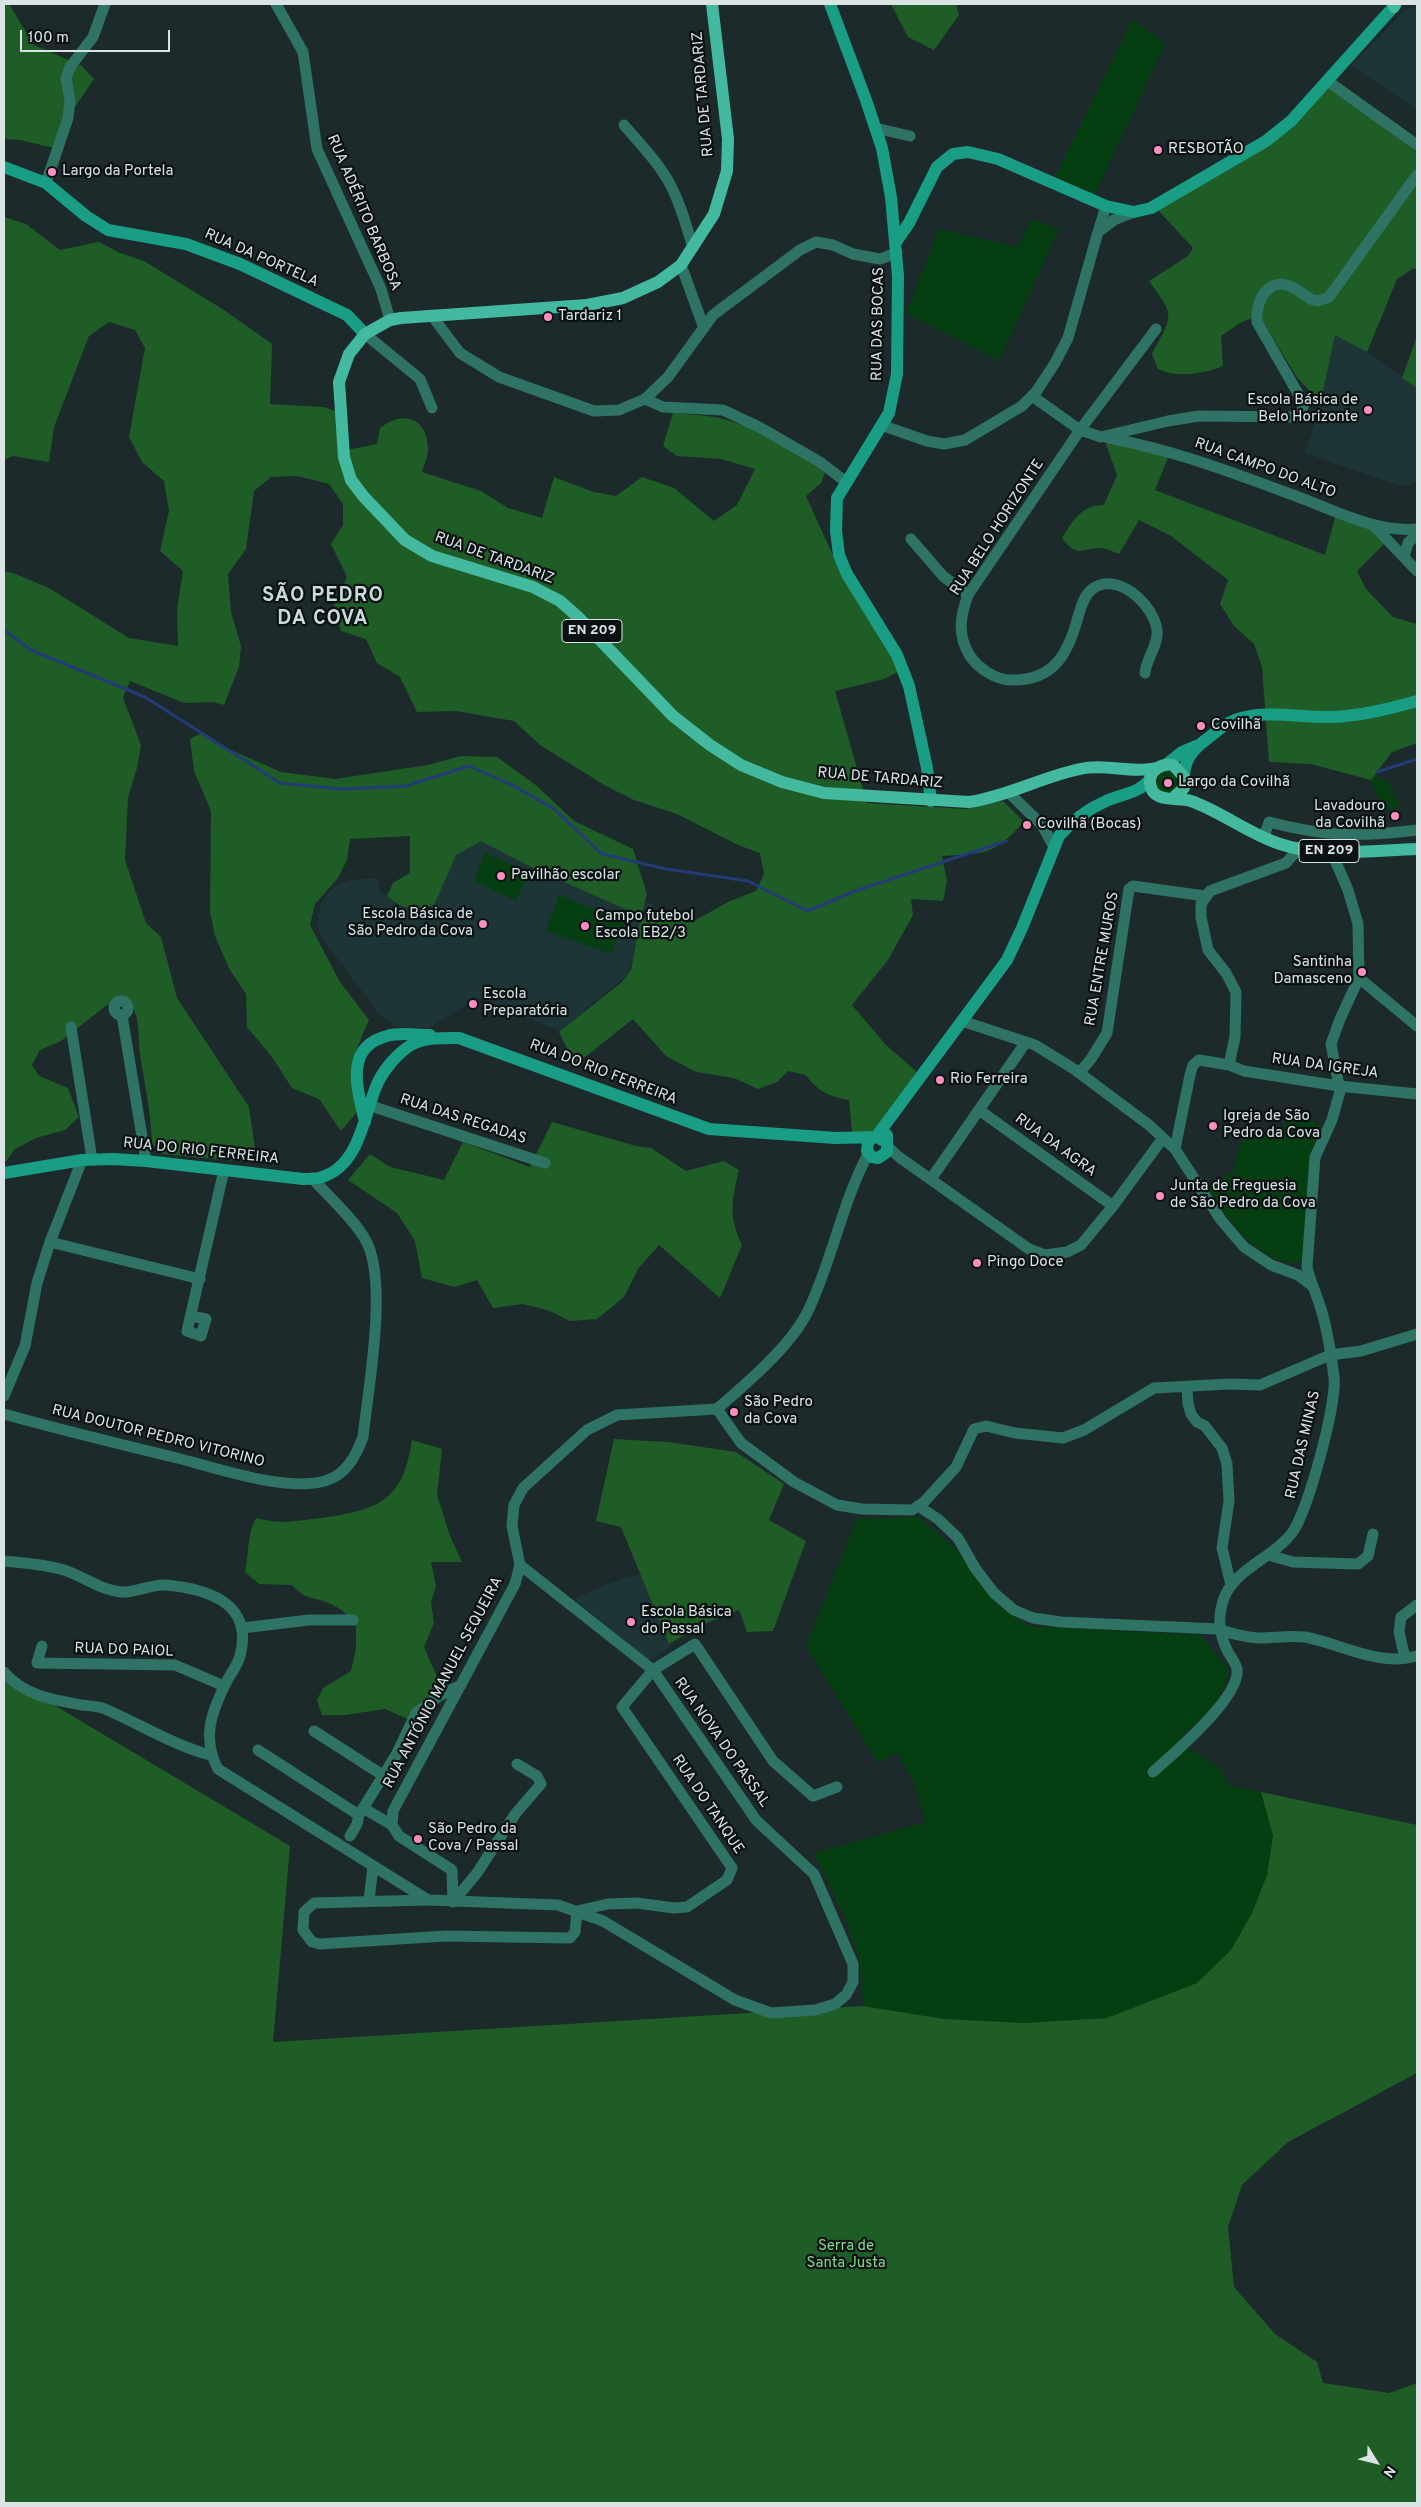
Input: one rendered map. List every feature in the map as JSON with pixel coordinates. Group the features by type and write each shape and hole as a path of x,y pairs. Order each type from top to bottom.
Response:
{"main road":[{"name":"RUA DE TARDARIZ","path":"712,4 728,139 727,172 714,214 693,248 680,265 658,282 623,298 587,305 390,320 365,334 349,354 339,382 344,457 351,480 405,540 432,556 533,587 560,601 578,617 673,716 710,746 742,765 782,782 824,793 970,802 988,799 1080,769 1097,766 1127,768 1144,773 1158,770"},
{"name":"EN 209","path":"1158,770 1178,768 1193,798 1202,806 1264,837 1298,848 1331,851 1417,849"},
{"path":"1158,770 1152,790 1156,795 1166,799 1189,801 1202,806"},
{"path":"1172,799 1181,792 1185,780"}],"street":[{"path":"46,183 68,118 70,101 66,78 70,67 93,37 105,4"},
{"name":"RUA ADÉRITO BARBOSA","path":"276,4 303,52 317,149 380,290 390,320"},
{"name":"RUA DAS BOCAS","path":"830,4 875,128 891,197 897,248 897,374 889,413 837,498 836,530 839,555 846,574 897,655 909,686 927,768 931,800"},
{"path":"1098,232 1114,220 1151,208 1266,141 1291,122 1329,82 1396,5"},
{"path":"1329,82 1417,145"},
{"path":"624,125 656,162 671,186 682,212 693,248"},
{"path":"875,128 910,136"},
{"path":"432,316 460,353 499,377 594,411 619,410 645,399 668,377 714,315 751,285 800,250 816,242 880,259 897,248 937,168 953,154 968,152 998,159 1106,206 1134,212"},
{"name":"RUA DA PORTELA","path":"4,167 46,183 86,216 108,230 186,244 240,264 347,316 365,334"},
{"path":"1101,437 1168,421 1199,416 1295,417 1301,413 1304,404 1302,396 1257,322 1256,309 1261,296 1270,286 1282,284 1293,287 1312,300 1321,301 1329,297 1417,175"},
{"path":"881,425 927,442 944,444 965,440 1004,418 1032,396 1055,363 1068,338 1106,206"},
{"path":"680,265 704,328"},
{"name":"RUA BELO HORIZONTE","path":"1145,673 1146,662 1158,632 1155,620 1148,606 1118,585 1105,584 1091,590 1082,602 1071,644 1062,658 1050,670 1035,678 1002,680 988,673 973,660 965,647 960,631 961,614 968,595 1080,430 1156,329"},
{"path":"365,334 420,379 432,408"},
{"path":"1032,396 1080,430"},
{"path":"645,399 663,407 723,410 759,427 820,462 846,482"},
{"name":"RUA CAMPO DO ALTO","path":"1080,430 1101,437 1152,446 1186,456 1372,524 1398,529 1417,529"},
{"path":"1372,524 1417,571"},
{"path":"1404,557 1408,542 1417,534"},
{"path":"911,539 942,576 968,595"},
{"path":"1185,780 1186,762 1201,744 1233,720 1253,715 1330,717 1372,713 1417,701"},
{"path":"1201,744 1182,752 1158,770 1143,787 1104,802 1079,817 1059,836 1022,928 1006,960 890,1120 877,1148 857,1176 808,1312 781,1349 717,1409 741,1444 794,1482 837,1505 862,1510 912,1510 956,1467 974,1430 986,1426 1015,1433 1063,1438 1084,1430 1154,1388 1230,1384 1260,1385 1330,1355 1361,1351 1417,1334"},
{"path":"1008,792 1042,825 1054,847"},
{"path":"1134,792 1156,795"},
{"path":"1264,837 1269,822 1306,832 1353,836 1417,830"},
{"path":"1230,1065 1235,1037 1236,992 1226,973 1208,950 1201,917 1201,904 1204,896 1210,891 1286,863 1298,848"},
{"path":"1310,1285 1307,1267 1315,1157 1332,1120 1340,1091 1331,1044 1359,978 1358,924 1348,890 1331,851"},
{"name":"RUA ENTRE MUROS","path":"1079,1073 1091,1059 1106,1033 1129,889 1133,886 1204,896"},
{"path":"1359,978 1417,1026"},
{"path":"122,1015 146,1160"},
{"path":"962,1021 1026,1042 1079,1073 1149,1125 1175,1149 1221,1220 1244,1247 1271,1264 1298,1274 1310,1285"},
{"path":"4,1396 8,1373 25,1346 37,1283 50,1242 87,1160 71,1027"},
{"path":"366,1122 357,1086 355,1067 361,1054 373,1042 387,1035 439,1034 459,1038"},
{"name":"RUA DO RIO FERREIRA","path":"4,1173 87,1160 146,1160 224,1170 312,1178 323,1177 337,1167 351,1153 366,1122 378,1082 391,1063 412,1044 430,1039 459,1038 709,1129 836,1138 877,1148"},
{"path":"931,1179 1026,1042"},
{"name":"RUA DA IGREJA","path":"1175,1149 1193,1065 1199,1060 1230,1065 1244,1072 1339,1086 1417,1094"},
{"path":"355,1067 362,1082 367,1084 378,1082"},
{"name":"RUA DAS REGADAS","path":"371,1106 546,1163"},
{"name":"RUA DA AGRA","path":"979,1110 1113,1206"},
{"path":"877,1148 899,1157 1029,1249 1045,1255 1067,1252 1080,1246 1113,1206 1163,1138"},
{"path":"191,1316 224,1170"},
{"name":"RUA DOUTOR PEDRO VITORINO","path":"4,1414 232,1473 289,1483 312,1484 328,1480 344,1470 356,1456 363,1437 376,1309 375,1266 366,1240 312,1178"},
{"path":"50,1242 200,1279"},
{"name":"RUA DAS MINAS","path":"1218,1629 1224,1598 1232,1585 1292,1533 1306,1503 1332,1401 1334,1379 1320,1303 1310,1285"},
{"path":"1187,1387 1188,1404 1191,1414 1197,1422 1205,1426 1222,1448 1227,1464 1229,1501 1222,1548 1232,1585"},
{"name":"RUA ANTÓNIO MANUEL SEQUEIRA","path":"392,1825 393,1811 515,1584 520,1566 512,1526 514,1505 523,1488 587,1430 617,1416 717,1409"},
{"path":"918,1506 938,1519 958,1538 975,1568 994,1593 1014,1610 1032,1618 1061,1622 1218,1629 1238,1636 1303,1637 1374,1657 1404,1658 1417,1656"},
{"path":"1268,1555 1294,1562 1358,1564 1368,1556 1373,1534"},
{"path":"4,1560 65,1570 101,1586 121,1592 164,1585 202,1592 223,1601 237,1612 242,1628 240,1656 224,1686 210,1721 210,1755 218,1769 428,1900"},
{"name":"RUA NOVA DO PASSAL","path":"520,1566 653,1670 756,1820 814,1874 853,1964 853,1982 846,1995 836,2004 815,2010 771,2013 735,2000 602,1921 577,1911 558,1905 428,1900 369,1900 314,1903 304,1912 303,1930 306,1937 312,1942 320,1944 446,1936 570,1938 576,1932 577,1911"},
{"path":"1404,1658 1399,1632 1401,1617 1417,1605"},
{"path":"242,1628 309,1620 353,1620"},
{"path":"1153,1772 1216,1712 1235,1686 1237,1669 1218,1629"},
{"path":"653,1670 695,1644 773,1761 813,1796 837,1787"},
{"name":"RUA DO PAIOL","path":"42,1646 37,1663 175,1665 224,1686"},
{"name":"RUA DO TANQUE","path":"577,1911 608,1904 637,1903 674,1908 687,1907 727,1880 732,1868 622,1707 653,1670"},
{"path":"4,1672 13,1683 21,1688 52,1700 103,1707 193,1750 210,1755"},
{"path":"350,1836 357,1824 361,1811 384,1776 416,1713 439,1696 461,1685"},
{"path":"314,1731 384,1776"},
{"path":"258,1750 361,1811 392,1825 399,1836 452,1870 453,1902"},
{"path":"453,1902 477,1873 516,1813 541,1784 537,1776 517,1764"},
{"path":"369,1900 373,1867"}],"shaded area":[{"path":"1417,7 1417,110 1352,65 1405,10"},
{"name":"Escola Básica de Belo Horizonte","path":"1335,334 1367,352 1417,388 1417,481 1406,486 1398,485 1305,453 1315,424"},
{"name":"Escola Básica de São Pedro da Cova","path":"461,827 654,905 626,976 560,1031 478,998 429,1028 396,1027 380,1015 319,931 318,917 321,904 328,893 338,884 351,880 377,878 379,892 395,899"},
{"name":"Escola Básica do Passal","path":"640,1574 670,1647 649,1661 574,1599 605,1585"}],"green space":[{"path":"4,4 9,4 34,45 82,66 94,79 75,107 64,112 54,148 20,140 4,139"},
{"path":"891,4 956,4 959,15 934,50 908,37"},
{"path":"1133,19 1165,44 1095,194 1055,177"},
{"path":"1322,82 1417,152 1417,271 1414,268 1397,279 1367,352 1335,335 1322,395 1317,399 1296,376 1259,315 1240,323 1221,336 1223,366 1190,374 1165,372 1158,369 1152,354 1164,331 1168,316 1164,302 1149,281 1188,256 1193,248 1158,210 1242,162 1238,146 1250,146 1281,124"},
{"path":"4,217 26,224 60,250 99,242 120,253 144,261 224,310 272,344 270,404 324,407 335,411 342,451 377,444 380,428 397,419 405,418 412,420 423,430 427,438 428,452 422,472 481,491 508,508 542,518 554,477 594,492 616,496 642,477 674,488 714,521 737,505 755,469 721,459 677,456 663,446 673,413 715,417 742,425 789,447 825,473 821,483 806,496 835,560 904,669 884,679 835,691 867,803 965,809 1003,801 1024,822 1004,841 988,851 942,856 947,881 943,901 911,899 913,915 888,960 852,1005 885,1044 917,1072 877,1130 869,1133 852,1132 849,1100 824,1092 806,1075 788,1071 777,1082 758,1089 734,1078 696,1072 666,1056 633,1019 575,1065 559,1032 622,982 631,970 641,916 537,870 481,841 456,855 434,905 409,908 398,904 387,896 393,883 410,873 410,836 350,839 347,860 338,878 315,904 310,925 340,982 369,1020 357,1048 353,1068 362,1106 341,1131 319,1099 292,1088 272,1057 247,1027 246,994 230,970 215,936 210,912 211,811 194,771 190,739 203,732 224,747 281,772 335,779 428,765 461,756 497,757 537,786 574,821 633,849 647,894 641,917 692,922 730,901 756,891 764,874 760,853 738,845 677,814 634,800 606,786 540,745 514,721 456,711 417,712 400,677 377,663 366,639 341,631 334,605 347,577 331,544 343,525 343,504 329,484 298,476 271,477 254,491 246,549 228,574 231,612 241,646 239,667 224,705 213,702 184,703 130,681 123,698 141,745 137,768 128,797 125,860 146,923 161,937 177,998 249,1107 257,1163 162,1154 152,1144 137,1020 136,1014 129,1002 107,1005 61,1041 40,1050 32,1065 39,1076 68,1088 79,1117 65,1130 36,1138 15,1149 4,1164 4,571 49,588 129,638 178,646 177,609 183,571 160,551 169,511 164,481 142,462 129,437 145,348 135,330 109,322 89,336 54,427 49,462 13,456 4,460"},
{"path":"1032,219 1059,229 999,361 906,314 939,229 1017,247"},
{"path":"1417,336 1417,388 1402,378"},
{"path":"1106,444 1136,447 1169,455 1155,490 1325,555 1336,514 1365,524 1384,544 1357,571 1366,589 1393,617 1417,624 1417,743 1392,752 1371,780 1311,764 1269,762 1262,667 1254,644 1234,626 1220,604 1228,580 1171,536 1139,520 1119,554 1102,548 1076,550 1062,538 1078,515 1089,508 1104,505 1117,475"},
{"path":"1167,771 1175,774 1178,782 1175,790 1167,793 1159,790 1156,782 1159,774"},
{"path":"1374,775 1383,780 1387,779 1400,807 1384,810 1370,779"},
{"name":"Pavilhão escolar","path":"485,853 530,872 516,901 474,881"},
{"name":"Campo futebol Escola EB2/3","path":"559,895 625,922 611,954 546,931"},
{"path":"1287,1115 1309,1119 1322,1127 1312,1150 1302,1260 1299,1263 1283,1261 1269,1256 1256,1247 1234,1225 1206,1188 1233,1172 1241,1144 1242,1125 1280,1139"},
{"path":"552,1122 636,1146 651,1148 686,1171 724,1161 739,1170 733,1199 733,1216 742,1245 720,1298 659,1245 638,1269 624,1297 597,1319 570,1321 550,1311 523,1304 493,1308 477,1280 454,1287 422,1278 415,1241 397,1213 348,1180 370,1154 390,1167 444,1180 463,1142 530,1167"},
{"path":"614,1439 668,1442 736,1452 784,1484 769,1520 806,1541 773,1631 747,1632 739,1610 701,1625 669,1644 621,1527 596,1521"},
{"path":"412,1440 442,1449 437,1495 450,1536 462,1562 431,1562 436,1586 431,1602 434,1623 424,1647 441,1686 425,1700 410,1720 385,1709 345,1715 322,1715 317,1700 323,1688 351,1671 356,1649 356,1625 339,1608 306,1596 292,1585 259,1584 245,1572 253,1524 256,1518 281,1522 296,1521 341,1515 372,1506 394,1490 402,1477 408,1461"},
{"path":"918,1517 956,1549 997,1604 1028,1626 1200,1635 1228,1669 1223,1689 1218,1698 1206,1714 1182,1735 1189,1748 1221,1769 1228,1785 1261,1792 1273,1836 1267,1875 1252,1913 1231,1950 1197,1983 1107,2018 1025,2023 944,2019 863,2006 860,1961 844,1915 814,1853 926,1822 914,1782 897,1753 878,1763 806,1646 857,1519"},
{"name":"Serra de Santa Justa","path":"4,1675 290,1846 273,2042 863,2006 944,2019 1025,2023 1107,2018 1197,1983 1231,1950 1252,1913 1267,1875 1273,1836 1261,1792 1417,1825 1417,2073 1288,2142 1242,2185 1228,2227 1234,2287 1275,2334 1317,2362 1323,2383 1389,2393 1417,2383 1417,2503 4,2503"}],"waterway":[{"path":"4,630 31,650 145,697 280,783 341,789 406,786 469,766 514,786 554,809 602,854 666,869 748,881 808,911 855,891 1006,841"},
{"path":"1377,772 1417,759"}],"place":[{"name":"RESBOTÃO","path":"1158,150"},
{"name":"Largo da Portela","path":"52,172"},
{"name":"Tardariz 1","path":"548,317"},
{"name":"Escola Básica de Belo Horizonte","path":"1368,410"},
{"name":"Covilhã","path":"1201,726"},
{"name":"Largo da Covilhã","path":"1168,783"},
{"name":"Lavadouro da Covilhã","path":"1395,816"},
{"name":"Covilhã (Bocas)","path":"1027,825"},
{"name":"Pavilhão escolar","path":"501,876"},
{"name":"Escola Básica de São Pedro da Cova","path":"483,924"},
{"name":"Campo futebol Escola EB2/3","path":"585,926"},
{"name":"Santinha Damasceno","path":"1362,972"},
{"name":"Escola Preparatória","path":"473,1004"},
{"name":"Rio Ferreira","path":"940,1080"},
{"name":"Igreja de São Pedro da Cova","path":"1213,1126"},
{"name":"Junta de Freguesia de São Pedro da Cova","path":"1160,1196"},
{"name":"Pingo Doce","path":"977,1263"},
{"name":"São Pedro da Cova","path":"734,1412"},
{"name":"Escola Básica do Passal","path":"631,1622"},
{"name":"São Pedro da Cova / Passal","path":"418,1839"}],"district":[{"name":"SÃO PEDRO DA COVA","path":"323,608"}]}
